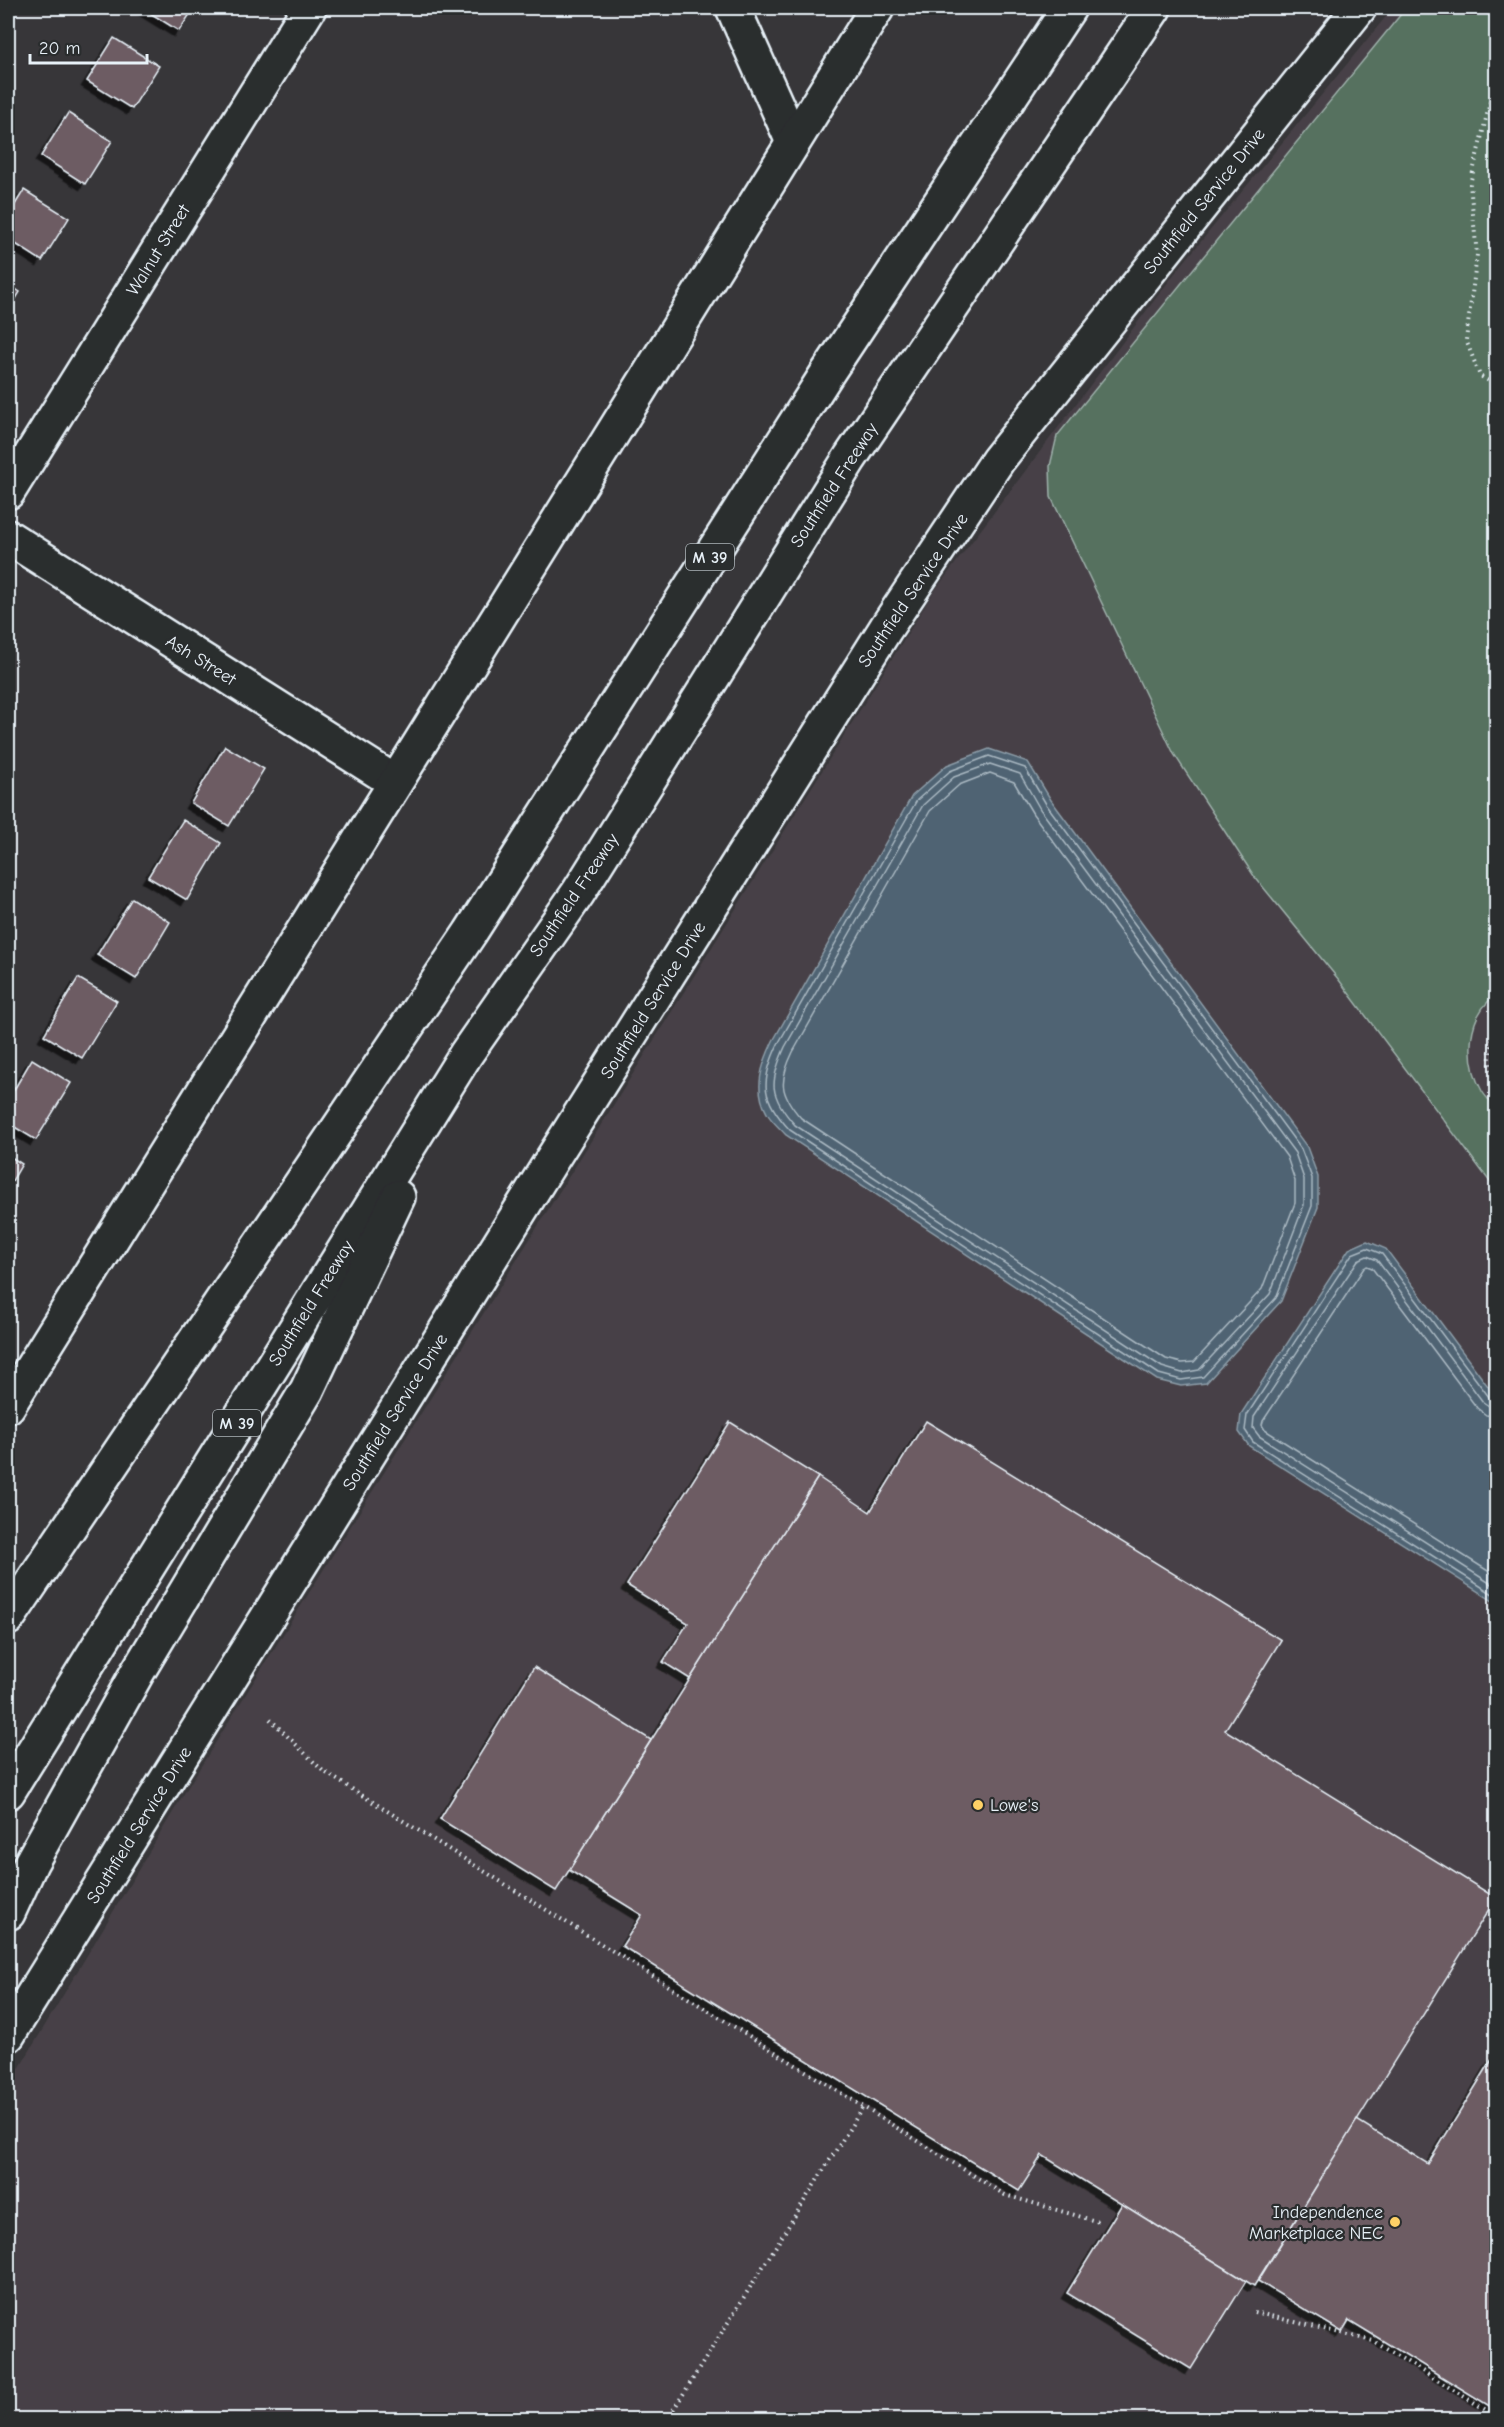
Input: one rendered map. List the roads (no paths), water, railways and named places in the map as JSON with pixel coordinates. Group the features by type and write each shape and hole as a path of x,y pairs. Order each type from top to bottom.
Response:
{"main road":[{"name":"Walnut Street","path":"8,492 309,8"},
{"path":"733,8 793,142"},
{"path":"8,1406 877,8"},
{"name":"M 39","path":"8,1618 470,933 826,375 1069,8"},
{"name":"Southfield Freeway","path":"8,1792 466,1054 578,893 850,458 1154,8"},
{"name":"Southfield Service Drive","path":"8,2036 551,1161 879,639 998,460 1359,8"},
{"name":"Ash Street","path":"8,537 395,782"},
{"path":"8,1913 31,1863 131,1683 307,1390 466,1054"}],"water":[{"path":"989,749 1028,762 1051,800 1307,1147 1318,1177 1318,1207 1281,1301 1206,1383 1181,1386 1157,1380 786,1135 771,1119 763,1104 760,1095 761,1077 765,1059 773,1041 912,796 947,765"},
{"path":"1367,1241 1386,1249 1496,1397 1496,1603 1249,1446 1239,1432 1241,1414 1349,1249"}],"place":[{"name":"Lowe's","path":"978,1805"},
{"name":"Independence Marketplace NEC","path":"1395,2222"}]}
